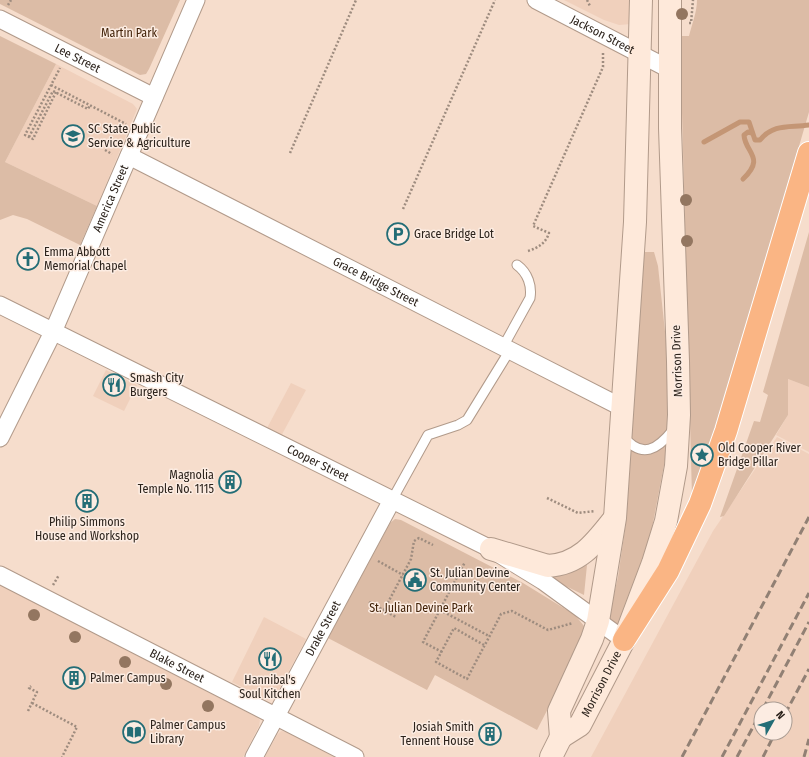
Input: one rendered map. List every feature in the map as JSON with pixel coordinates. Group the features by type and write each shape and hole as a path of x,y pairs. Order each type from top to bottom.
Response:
{"highway":[{"path":"624,640 668,571 700,504 726,431 809,153"}],"main road":[{"path":"551,757 561,737 559,711 592,638 598,621 606,515 621,433 635,222 641,54 641,0"},
{"name":"Morrison Drive","path":"561,737 580,725 624,640 653,563 666,521 676,466 678,361 669,69 670,0"},
{"path":"491,549 548,566 557,565 582,556 594,544 606,515"}],"street":[{"name":"America Street","path":"0,438 53,332 122,156 154,98 196,0"},
{"name":"Jackson Street","path":"536,0 669,69"},
{"name":"Lee Street","path":"4,12 154,98"},
{"name":"Grace Bridge Street","path":"122,156 623,408"},
{"name":"Cooper Street","path":"0,305 491,549 543,581 624,640"},
{"name":"Drake Street","path":"254,757 392,500"},
{"name":"Blake Street","path":"0,575 355,757"}],"lane":[{"path":"392,500 428,435 458,425 467,420 506,349 530,298 531,291 526,273 517,265"},
{"path":"621,433 630,444 636,448 652,449 667,438 678,424"}],"path":[{"path":"4,12 11,0"},
{"path":"290,153 356,0"},
{"path":"403,209 495,0"},
{"path":"587,0 590,6"},
{"path":"686,23 691,23 692,0"},
{"path":"528,251 543,243 549,233 533,226 603,67 603,52"},
{"path":"60,68 25,135 33,139 56,92 88,109 90,105"},
{"path":"51,85 128,125"},
{"path":"105,150 122,156"},
{"path":"547,498 578,513 606,515"},
{"path":"384,610 413,554 416,539 423,540 433,545"},
{"path":"374,558 403,575"},
{"path":"442,652 422,642 465,562"},
{"path":"52,587 59,575"},
{"path":"369,602 396,617"},
{"path":"440,610 489,636"},
{"path":"484,645 454,628 436,662 466,679 501,614 512,611 548,630 573,623"},
{"path":"28,711 37,692 29,688 30,686"},
{"path":"32,703 77,727 62,757"}],"shaded area":[{"path":"564,0 632,0 631,24 619,25 604,20"},
{"name":"SC State Public Service & Agriculture","path":"56,64 133,104 137,109 97,206 5,162"},
{"path":"106,370 137,385 124,411 93,396"},
{"path":"788,379 809,387 809,452 776,435 788,415"},
{"path":"291,383 306,390 280,438 266,430"},
{"path":"777,437 809,454 809,757 591,757 713,531"},
{"path":"0,585 256,717 260,720 259,726 243,757 0,757"},
{"path":"264,617 306,639 275,697 271,700 267,700 232,682"},
{"path":"281,731 287,732 335,757 265,757 277,735"}],"green space":[{"name":"Martin Park","path":"0,0 180,0 149,69 146,74 140,75 0,4"},
{"path":"697,0 809,0 809,112 715,434 692,497 680,36 689,36"},
{"path":"0,36 56,64 5,162 97,206 80,245 27,219 13,215 0,220"},
{"path":"809,232 809,387 788,379 788,415 724,516 720,517 754,421 760,422 768,395 763,392"},
{"path":"642,252 654,252 658,266 669,369 668,444 652,528 643,561 618,625 608,620 618,577 626,522"},
{"name":"St. Julian Devine Park","path":"395,519 401,520 523,583 575,615 584,626 582,642 537,730 435,675 427,690 328,638 390,523"},
{"path":"587,565 584,595 541,574 568,572"}],"waterway":[{"path":"704,142 740,122 749,122 755,140 760,140 771,131 783,127 809,125"},
{"path":"743,179 750,172 754,160 745,141 744,135 748,132 752,133"}],"railway":[{"path":"682,757 809,517"},
{"path":"722,757 809,593"},
{"path":"767,701 809,622"},
{"path":"792,701 809,669"},
{"path":"737,757 753,727"},
{"path":"804,757 809,739"},
{"path":"763,757 771,741"}],"place":[{"name":"SC State Public Service & Agriculture","path":"73,136"},
{"name":"Grace Bridge Lot","path":"398,234"},
{"name":"Emma Abbott Memorial Chapel","path":"28,259"},
{"name":"Smash City Burgers","path":"114,385"},
{"name":"Old Cooper River Bridge Pillar","path":"702,455"},
{"name":"Magnolia Temple No. 1115","path":"230,482"},
{"name":"Philip Simmons House and Workshop","path":"87,501"},
{"name":"St. Julian Devine Community Center","path":"415,580"},
{"name":"Hannibal's Soul Kitchen","path":"270,659"},
{"name":"Palmer Campus","path":"74,678"},
{"name":"Palmer Campus Library","path":"134,732"},
{"name":"Josiah Smith Tennent House","path":"490,734"}]}
